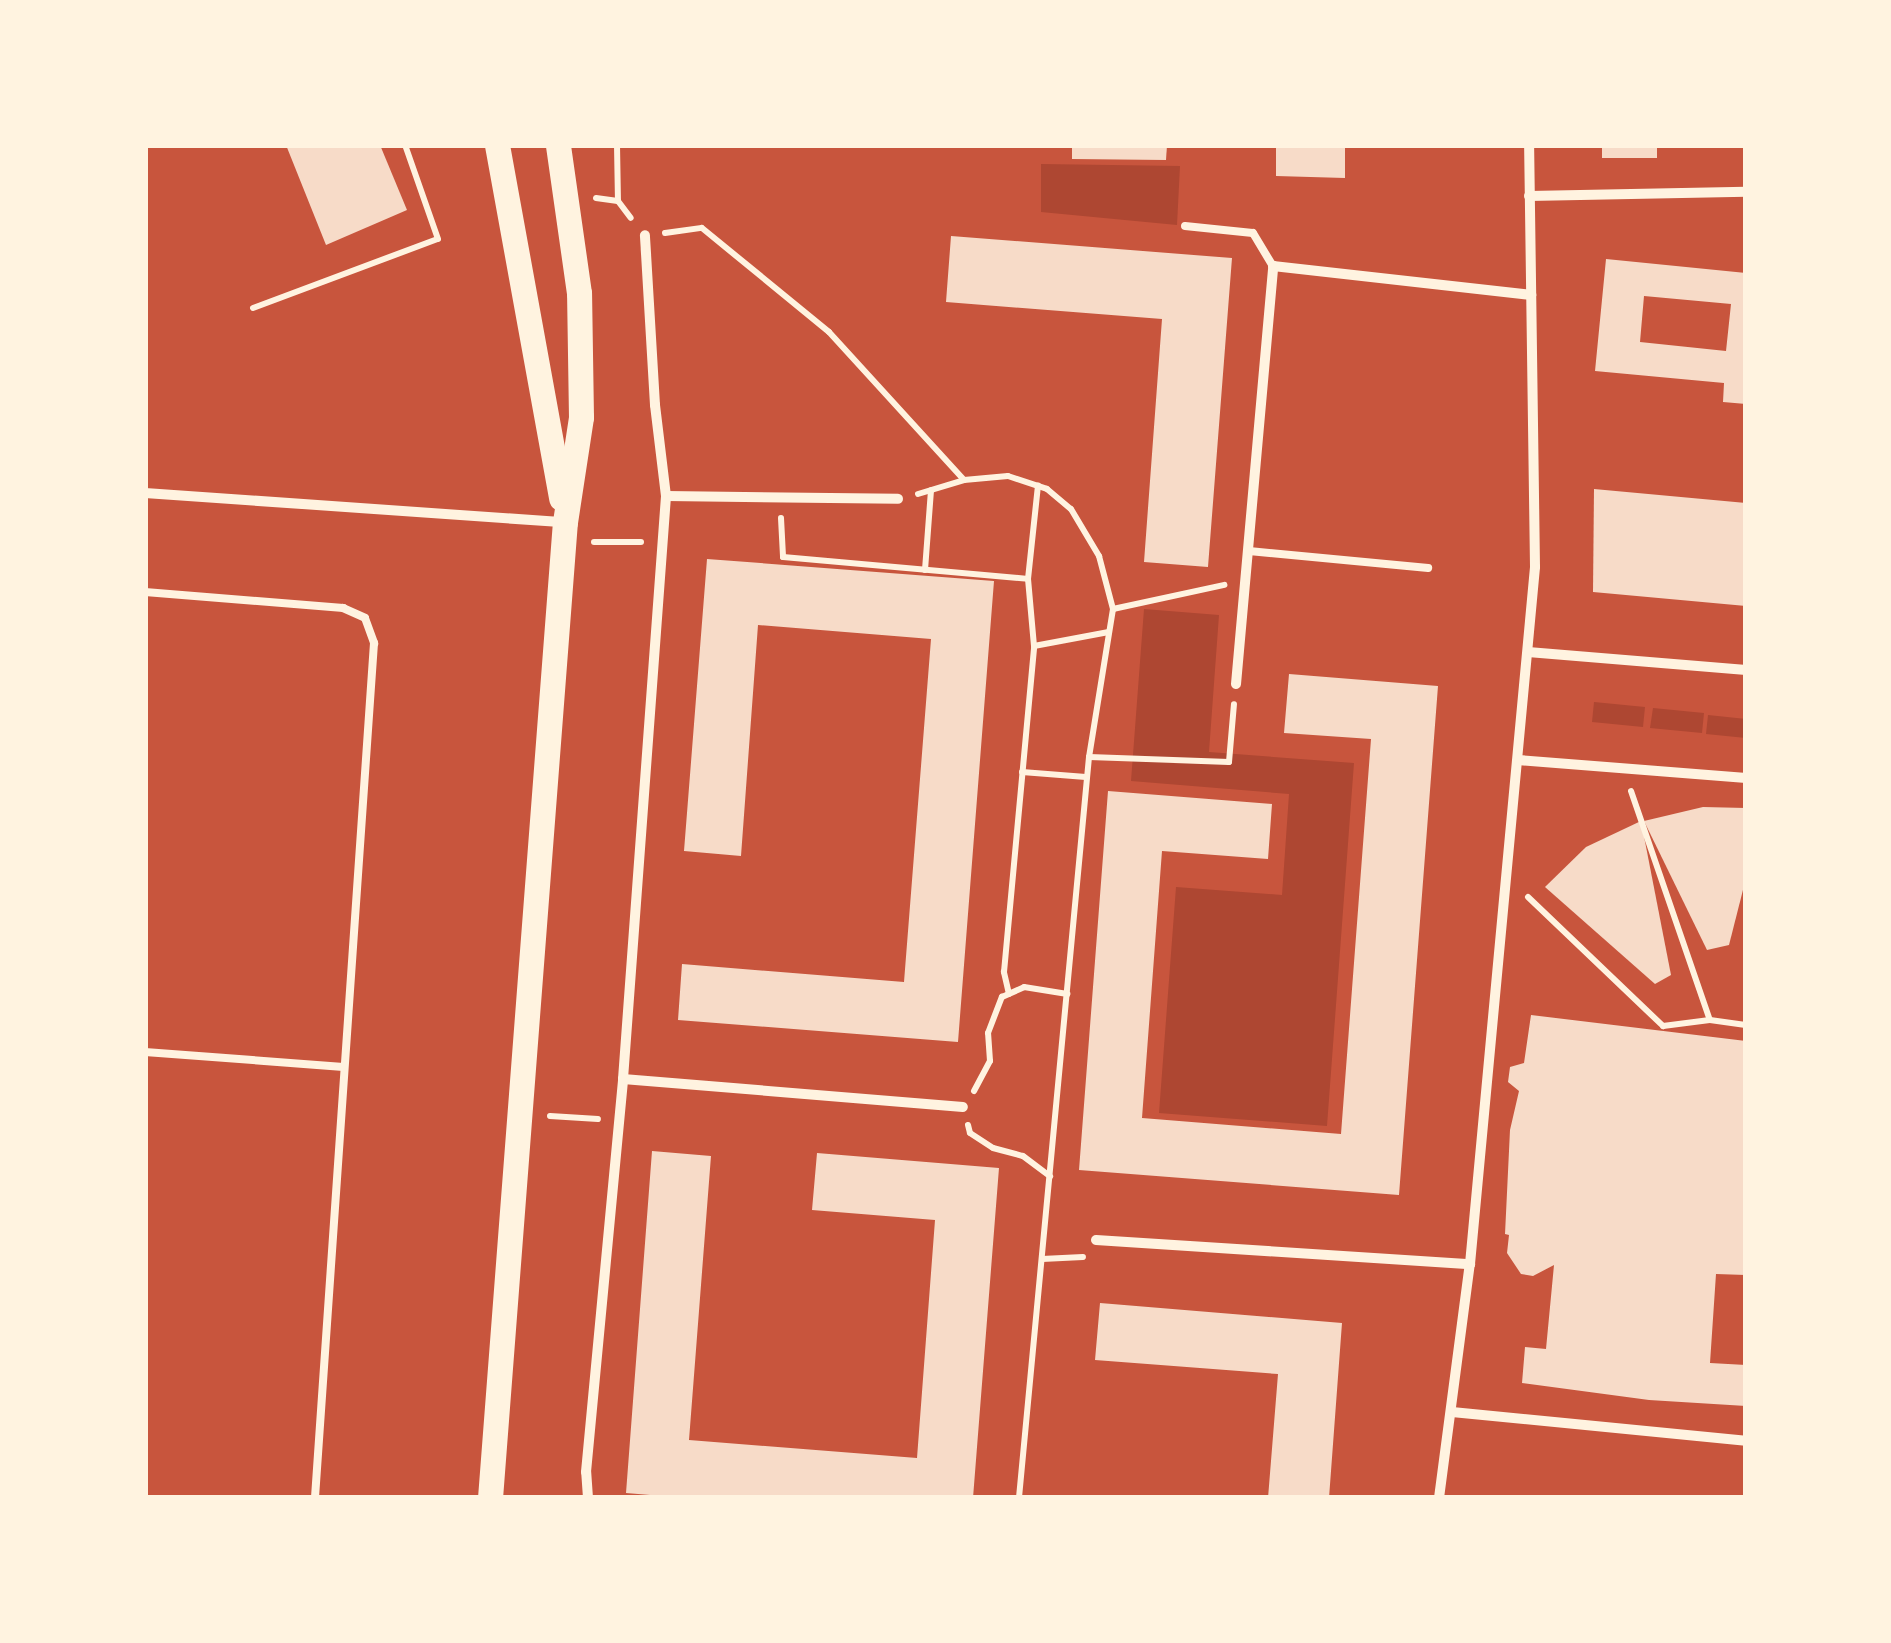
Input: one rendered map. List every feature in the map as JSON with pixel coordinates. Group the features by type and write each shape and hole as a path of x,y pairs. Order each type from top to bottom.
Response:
{"main road":[{"path":"497,145 526,282 565,532"},
{"path":"490,1498 565,532 581,417 580,293 558,145"}],"street":[{"path":"1439,1498 1470,1264 1535,567 1529,145"},
{"path":"1529,196 1746,192"},
{"path":"588,1498 586,1472 619,1121 666,496 655,405 644,235"},
{"path":"1236,684 1273,266 1531,295"},
{"path":"145,494 565,532"},
{"path":"666,496 898,499"},
{"path":"1528,652 1746,670"},
{"path":"1518,760 1746,778"},
{"path":"622,1079 963,1107"},
{"path":"1096,1240 1470,1264"},
{"path":"1452,1412 1746,1440"}],"lane":[{"path":"1185,226 1254,233 1273,266"},
{"path":"1250,551 1428,568"},
{"path":"145,592 343,608 365,618 374,643 315,1498"},
{"path":"145,1052 343,1066"}],"path":[{"path":"253,308 438,239 405,145"},
{"path":"617,145 618,201 644,235 702,228 829,332 964,480"},
{"path":"566,194 618,201"},
{"path":"898,499 964,480 1008,476 1038,486 1071,510 1099,556 1114,609 1088,757 1019,1498"},
{"path":"1009,994 1004,972 1034,646 1028,579 1038,486"},
{"path":"925,570 931,490"},
{"path":"780,497 784,557 1028,579"},
{"path":"565,532 662,542"},
{"path":"1114,609 1246,580"},
{"path":"1034,646 1109,632"},
{"path":"1088,757 1229,762 1236,684"},
{"path":"1624,770 1710,1020"},
{"path":"1022,772 1086,777"},
{"path":"1503,879 1544,909 1663,1026 1710,1020 1746,1025"},
{"path":"1050,1176 1023,1156 992,1148 970,1133 963,1107 990,1061 992,1014 1009,994 1024,987 1066,994"},
{"path":"520,1114 619,1121"},
{"path":"1042,1259 1080,1260 1096,1240"}],"shaded area":[{"path":"1041,164 1180,166 1177,225 1041,212"},
{"path":"1144,609 1219,615 1209,752 1354,763 1327,1126 1159,1113 1176,887 1282,895 1289,794 1131,781"},
{"path":"1594,702 1645,707 1643,727 1592,722"},
{"path":"1653,708 1704,713 1702,733 1650,728"},
{"path":"1708,715 1746,719 1746,738 1706,734"}],"building":[{"path":"286,145 380,145 407,210 326,245"},
{"path":"1072,145 1167,145 1166,160 1072,159"},
{"path":"1276,145 1345,145 1345,178 1276,176"},
{"path":"1602,145 1657,145 1657,158 1602,158"},
{"path":"951,236 1232,258 1208,567 1144,562 1162,319 946,302"},
{"path":"1606,259 1746,273 1746,404 1723,402 1724,383 1595,371","holes":["1644,296 1731,304 1726,351 1640,342"]},
{"path":"1594,489 1746,503 1746,606 1593,592"},
{"path":"707,559 994,581 958,1042 678,1020 682,964 904,982 931,639 758,625 741,856 684,851"},
{"path":"1289,674 1438,686 1399,1195 1079,1170 1108,791 1272,804 1268,859 1162,851 1142,1118 1341,1134 1371,739 1284,733"},
{"path":"1703,807 1746,808 1746,878 1729,945 1707,950 1644,821"},
{"path":"1641,821 1671,975 1655,984 1545,887 1586,847"},
{"path":"1531,1015 1746,1041 1746,1275 1716,1274 1710,1363 1746,1365 1746,1406 1649,1400 1522,1383 1525,1347 1546,1349 1554,1265 1533,1276 1521,1274 1507,1253 1509,1235 1505,1234 1510,1130 1519,1091 1508,1082 1510,1067 1524,1063"},
{"path":"652,1151 711,1156 689,1440 917,1458 935,1220 812,1210 817,1153 999,1168 973,1498 686,1498 626,1493"},
{"path":"1100,1303 1342,1323 1329,1498 1268,1498 1278,1374 1095,1360"}]}
